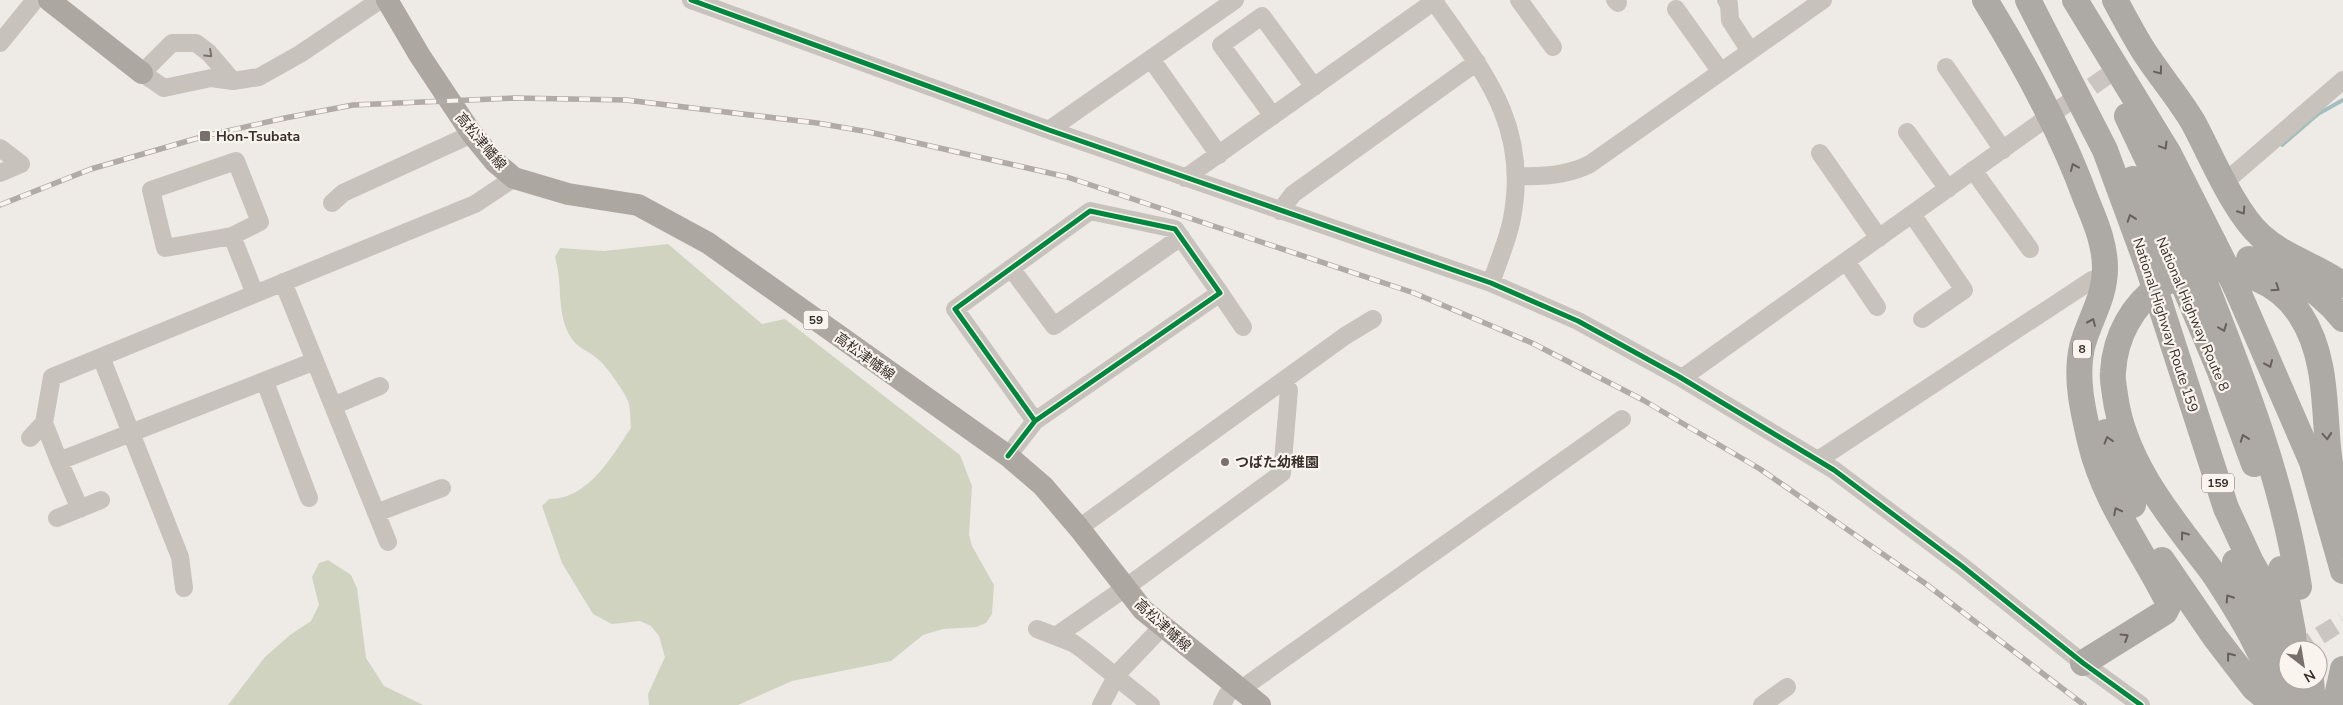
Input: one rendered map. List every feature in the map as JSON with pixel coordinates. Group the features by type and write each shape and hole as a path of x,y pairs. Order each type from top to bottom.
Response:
{"highway":[{"name":"8","path":"1985,0 2009,39 2060,109 2074,167 2098,231 2104,255 2104,282 2099,304 2083,346 2079,370 2081,393 2090,441 2101,480 2125,528 2169,604 2165,612 2083,663"},
{"name":"National Highway Route 159","path":"2028,0 2105,150 2166,251 2160,304 2226,508 2251,562 2296,640"},
{"name":"National Highway Route 8","path":"2034,0 2077,72 2117,147 2166,251 2195,286 2219,369 2261,483 2290,578 2306,640"},
{"name":"National Highway Route 8","path":"2063,0 2137,134 2166,251"},
{"path":"2075,0 2169,154 2236,287 2312,462 2340,559"},
{"path":"2115,0 2134,56 2178,98 2242,213 2261,236 2279,250 2305,262 2343,285"},
{"path":"2274,705 2259,696 2214,636 2166,566 2138,514 2119,474 2106,431 2100,398 2101,363 2109,330 2120,307 2138,281 2161,266 2183,258 2209,254 2233,255 2275,267 2315,291 2343,319"},
{"path":"2279,705 2262,655 2246,625 2214,574 2160,500 2134,457 2118,412 2113,373 2119,341 2130,317 2143,299 2168,280 2189,271 2213,267 2242,271 2266,282 2284,294 2301,315 2312,336 2322,370 2328,450 2342,537 2340,559"},
{"path":"2206,448 2211,494 2243,584 2259,620 2278,650"},
{"name":"National Highway Route 8","path":"2290,578 2293,640"},
{"path":"2335,705 2343,669"},
{"path":"2297,690 2297,705"},
{"path":"2304,690 2314,705"},
{"path":"2312,690 2314,705"},
{"path":"2326,690 2335,705"}],"main road":[{"path":"50,0 142,73"},
{"name":"高松津幡線","path":"387,0 420,56 472,134 495,162 514,178 568,194 638,205 708,243 1008,456 1043,486 1079,528 1125,588 1162,627 1246,694"}],"street":[{"path":"0,43 35,0"},
{"path":"233,81 209,52 196,43 172,43 142,73 164,88 211,78 233,81 258,77 300,54 380,0"},
{"path":"691,0 1049,130 1491,283 1578,321 1682,378 1834,470 1962,566 2083,663 2141,705"},
{"path":"1049,130 1234,0"},
{"path":"1185,178 1434,0 1491,85 1506,120 1515,149 1516,176 1512,218 1491,283"},
{"path":"1519,0 1553,47"},
{"path":"1726,0 1729,4 1730,20 1750,51"},
{"path":"1516,176 1536,176 1581,169 1721,72 1814,2"},
{"path":"1676,9 1721,72"},
{"path":"1272,116 1221,45 1262,16 1314,87"},
{"path":"1151,58 1218,155"},
{"path":"1280,211 1293,194 1477,62"},
{"path":"1946,67 2002,150"},
{"path":"2225,182 2343,80"},
{"path":"1682,378 2060,109"},
{"path":"1907,132 1948,189"},
{"path":"332,203 343,193 472,134"},
{"path":"0,148 20,164 0,173"},
{"path":"1820,153 1878,238"},
{"path":"236,161 260,222 232,236 165,248 151,190 236,161"},
{"path":"1973,170 2030,249"},
{"path":"80,509 44,423 52,377 475,204 514,178"},
{"path":"1035,421 955,309 1090,211 1175,229 1243,327"},
{"path":"1912,214 1964,290 1922,319"},
{"path":"232,236 255,294"},
{"path":"1011,268 1054,326 1181,237"},
{"path":"1846,261 1877,307"},
{"path":"1818,460 2092,280 2104,282"},
{"path":"283,282 388,542"},
{"path":"1008,456 1035,421 1220,293"},
{"path":"1079,528 1345,336 1372,319"},
{"path":"101,357 180,558 184,588"},
{"path":"59,461 315,362"},
{"path":"264,382 309,498"},
{"path":"1056,636 1282,473 1289,390 1283,382"},
{"path":"333,406 380,386"},
{"path":"1222,705 1227,695 1246,694 1252,682 1622,419"},
{"path":"30,438 44,423"},
{"path":"376,513 442,488"},
{"path":"57,518 101,500"},
{"path":"1101,705 1118,673 1162,627"},
{"path":"1037,629 1056,636 1083,650 1150,705"},
{"path":"1762,705 1787,687"}],"green space":[{"path":"668,244 762,324 785,319 960,455 972,486 969,535 972,546 994,585 992,614 986,623 976,627 943,629 923,635 891,661 792,681 738,705 649,705 648,694 665,657 659,636 651,626 640,621 612,624 593,614 562,563 542,506 549,499 563,497 576,492 587,484 607,463 631,428 629,404 619,385 599,360 573,340 566,327 561,307 559,277 555,257 560,248 604,251"},
{"path":"328,560 351,575 357,588 366,658 384,686 423,705 228,705 265,657 290,635 311,621 319,605 312,577 319,563"}],"waterway":[{"path":"2282,145 2318,114 2343,100"}],"tunnel":[{"path":"2070,102 2125,63"},
{"path":"2313,640 2343,621"}],"railway":[{"path":"0,205 91,169 205,136 285,118 353,105 514,98 626,100 817,123 869,132 1067,177 1414,293 1532,343 1643,400 1760,469 1926,584 2084,705"}],"cycle path":[{"path":"691,0 1049,130 1491,283 1578,321 1678,376 1834,470 1962,566 2083,663 2141,705"},
{"path":"1008,456 1035,421 1220,293 1175,229 1090,211 955,309 1035,421"}],"place":[{"name":"Hon-Tsubata","path":"205,136"},
{"name":"つばた幼稚園","path":"1225,462"}]}
